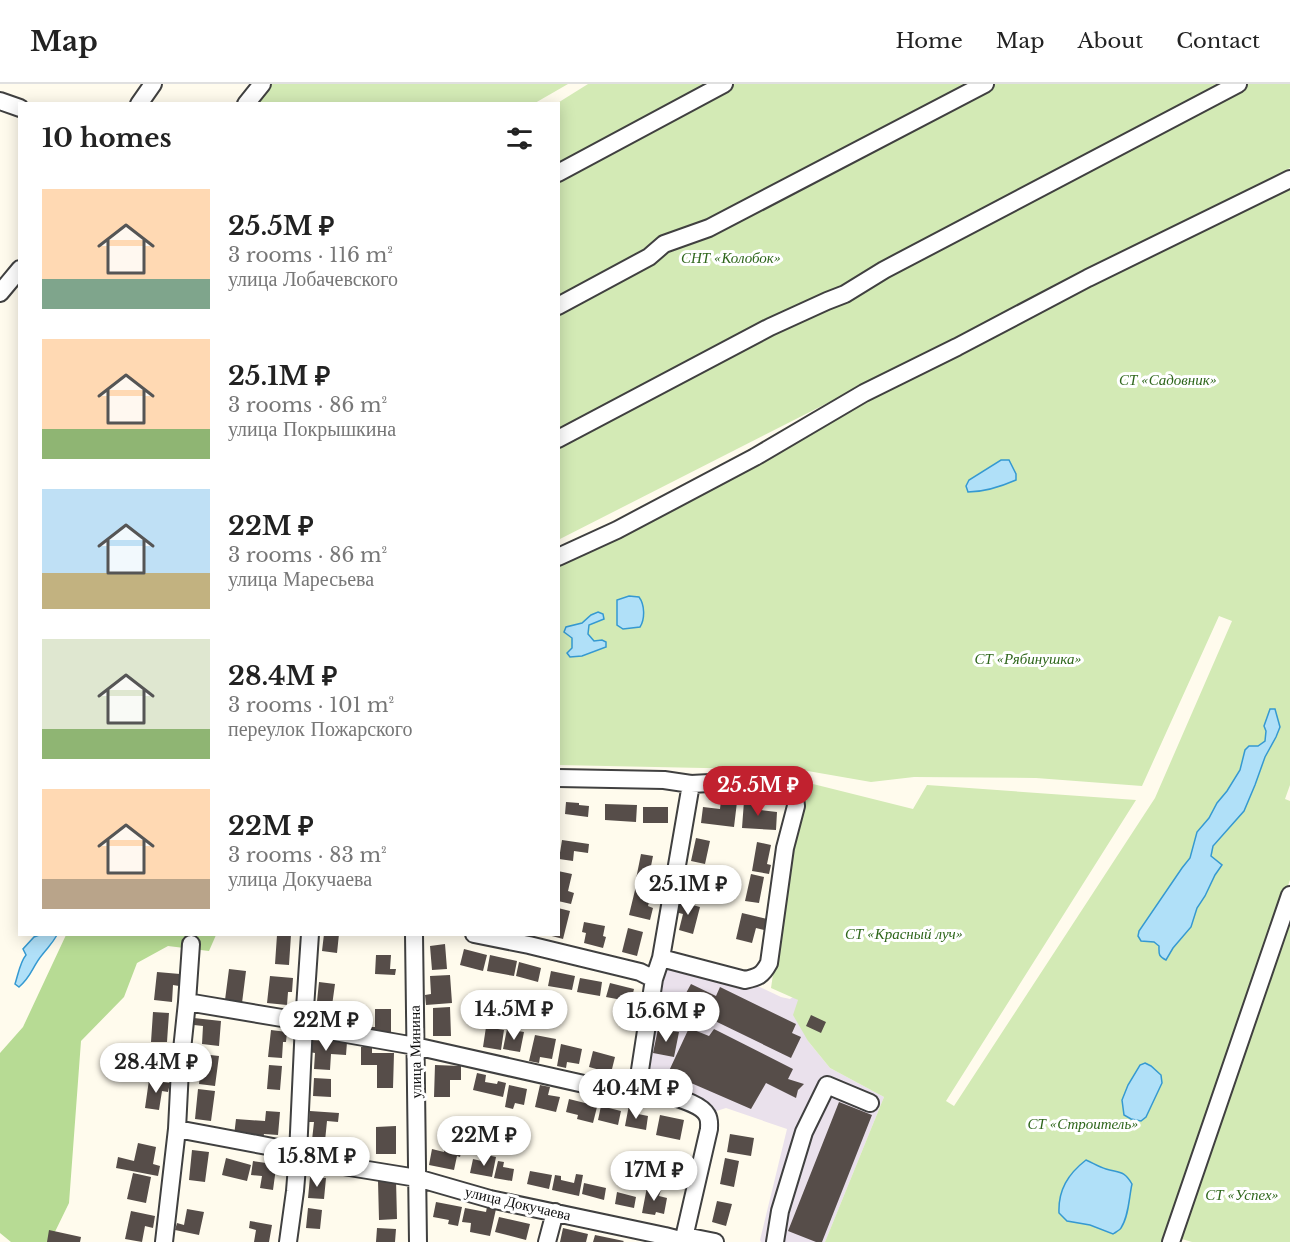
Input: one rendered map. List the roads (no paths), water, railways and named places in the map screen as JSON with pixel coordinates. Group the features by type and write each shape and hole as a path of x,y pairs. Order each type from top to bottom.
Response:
{"street":[{"path":"140,102 153,84"},
{"path":"248,102 262,84"},
{"path":"560,172 724,84"},
{"path":"560,305 650,257 664,244 709,228 985,84"},
{"path":"560,438 770,327 844,294 905,259 1238,84"},
{"path":"0,101 18,107"},
{"path":"560,556 617,530 755,457 864,393 1290,178"},
{"path":"0,293 18,271"},
{"path":"560,778 664,780 692,784 770,786 783,788 795,798 796,806 784,848 769,963 763,973 744,980 661,958"},
{"path":"684,1240 709,1121 707,1114 693,1103 644,1086 640,1070 654,979 661,958 692,784"},
{"path":"1171,1242 1290,895"},
{"path":"288,1242 298,1154 310,936"},
{"name":"улица Минина","path":"414,936 418,1242"},
{"path":"493,936 530,940 640,972 654,979"},
{"path":"164,1242 177,1129 191,944"},
{"path":"187,1002 294,1020 318,1029 415,1046 615,1091 622,1092 644,1086"},
{"path":"775,1242 780,1211 804,1132 827,1085 870,1103"},
{"name":"улица Докучаева","path":"177,1129 278,1149 343,1166 417,1178 490,1198 684,1240 715,1242"},
{"path":"547,1242 555,1212"}],"water":[{"path":"1001,460 1009,460 1016,474 1016,480 992,489 968,492 966,486 969,480"},
{"path":"629,596 639,597 641,600 643,620 640,627 623,629 617,625 617,600"},
{"path":"598,612 603,614 604,619 589,625 588,634 594,641 606,642 606,647 582,656 570,657 567,653 572,648 572,638 564,632 566,627 582,623"},
{"path":"1270,709 1275,709 1280,727 1276,737 1265,757 1244,811 1213,846 1211,856 1222,865 1197,908 1191,927 1166,960 1160,956 1159,946 1154,942 1141,941 1138,936 1139,931 1190,858 1197,832 1209,818 1240,770 1245,750 1249,746 1258,746 1265,741 1264,726"},
{"path":"56,936 19,987 15,984 26,955 23,949 34,937"},
{"path":"1145,1063 1161,1075 1162,1083 1146,1117 1141,1121 1124,1115 1122,1100 1140,1065"},
{"path":"1086,1160 1124,1174 1132,1184 1126,1218 1120,1229 1113,1234 1090,1225 1067,1221 1059,1213 1060,1197 1065,1183"}],"park label":[{"name":"СНТ «Колобок»","path":"731,257"},
{"name":"СТ «Садовник»","path":"1168,379"},
{"name":"СТ «Рябинушка»","path":"1028,658"},
{"name":"СТ «Красный луч»","path":"904,933"},
{"name":"СТ «Строитель»","path":"1083,1123"},
{"name":"СТ «Успех»","path":"1242,1194"}]}
